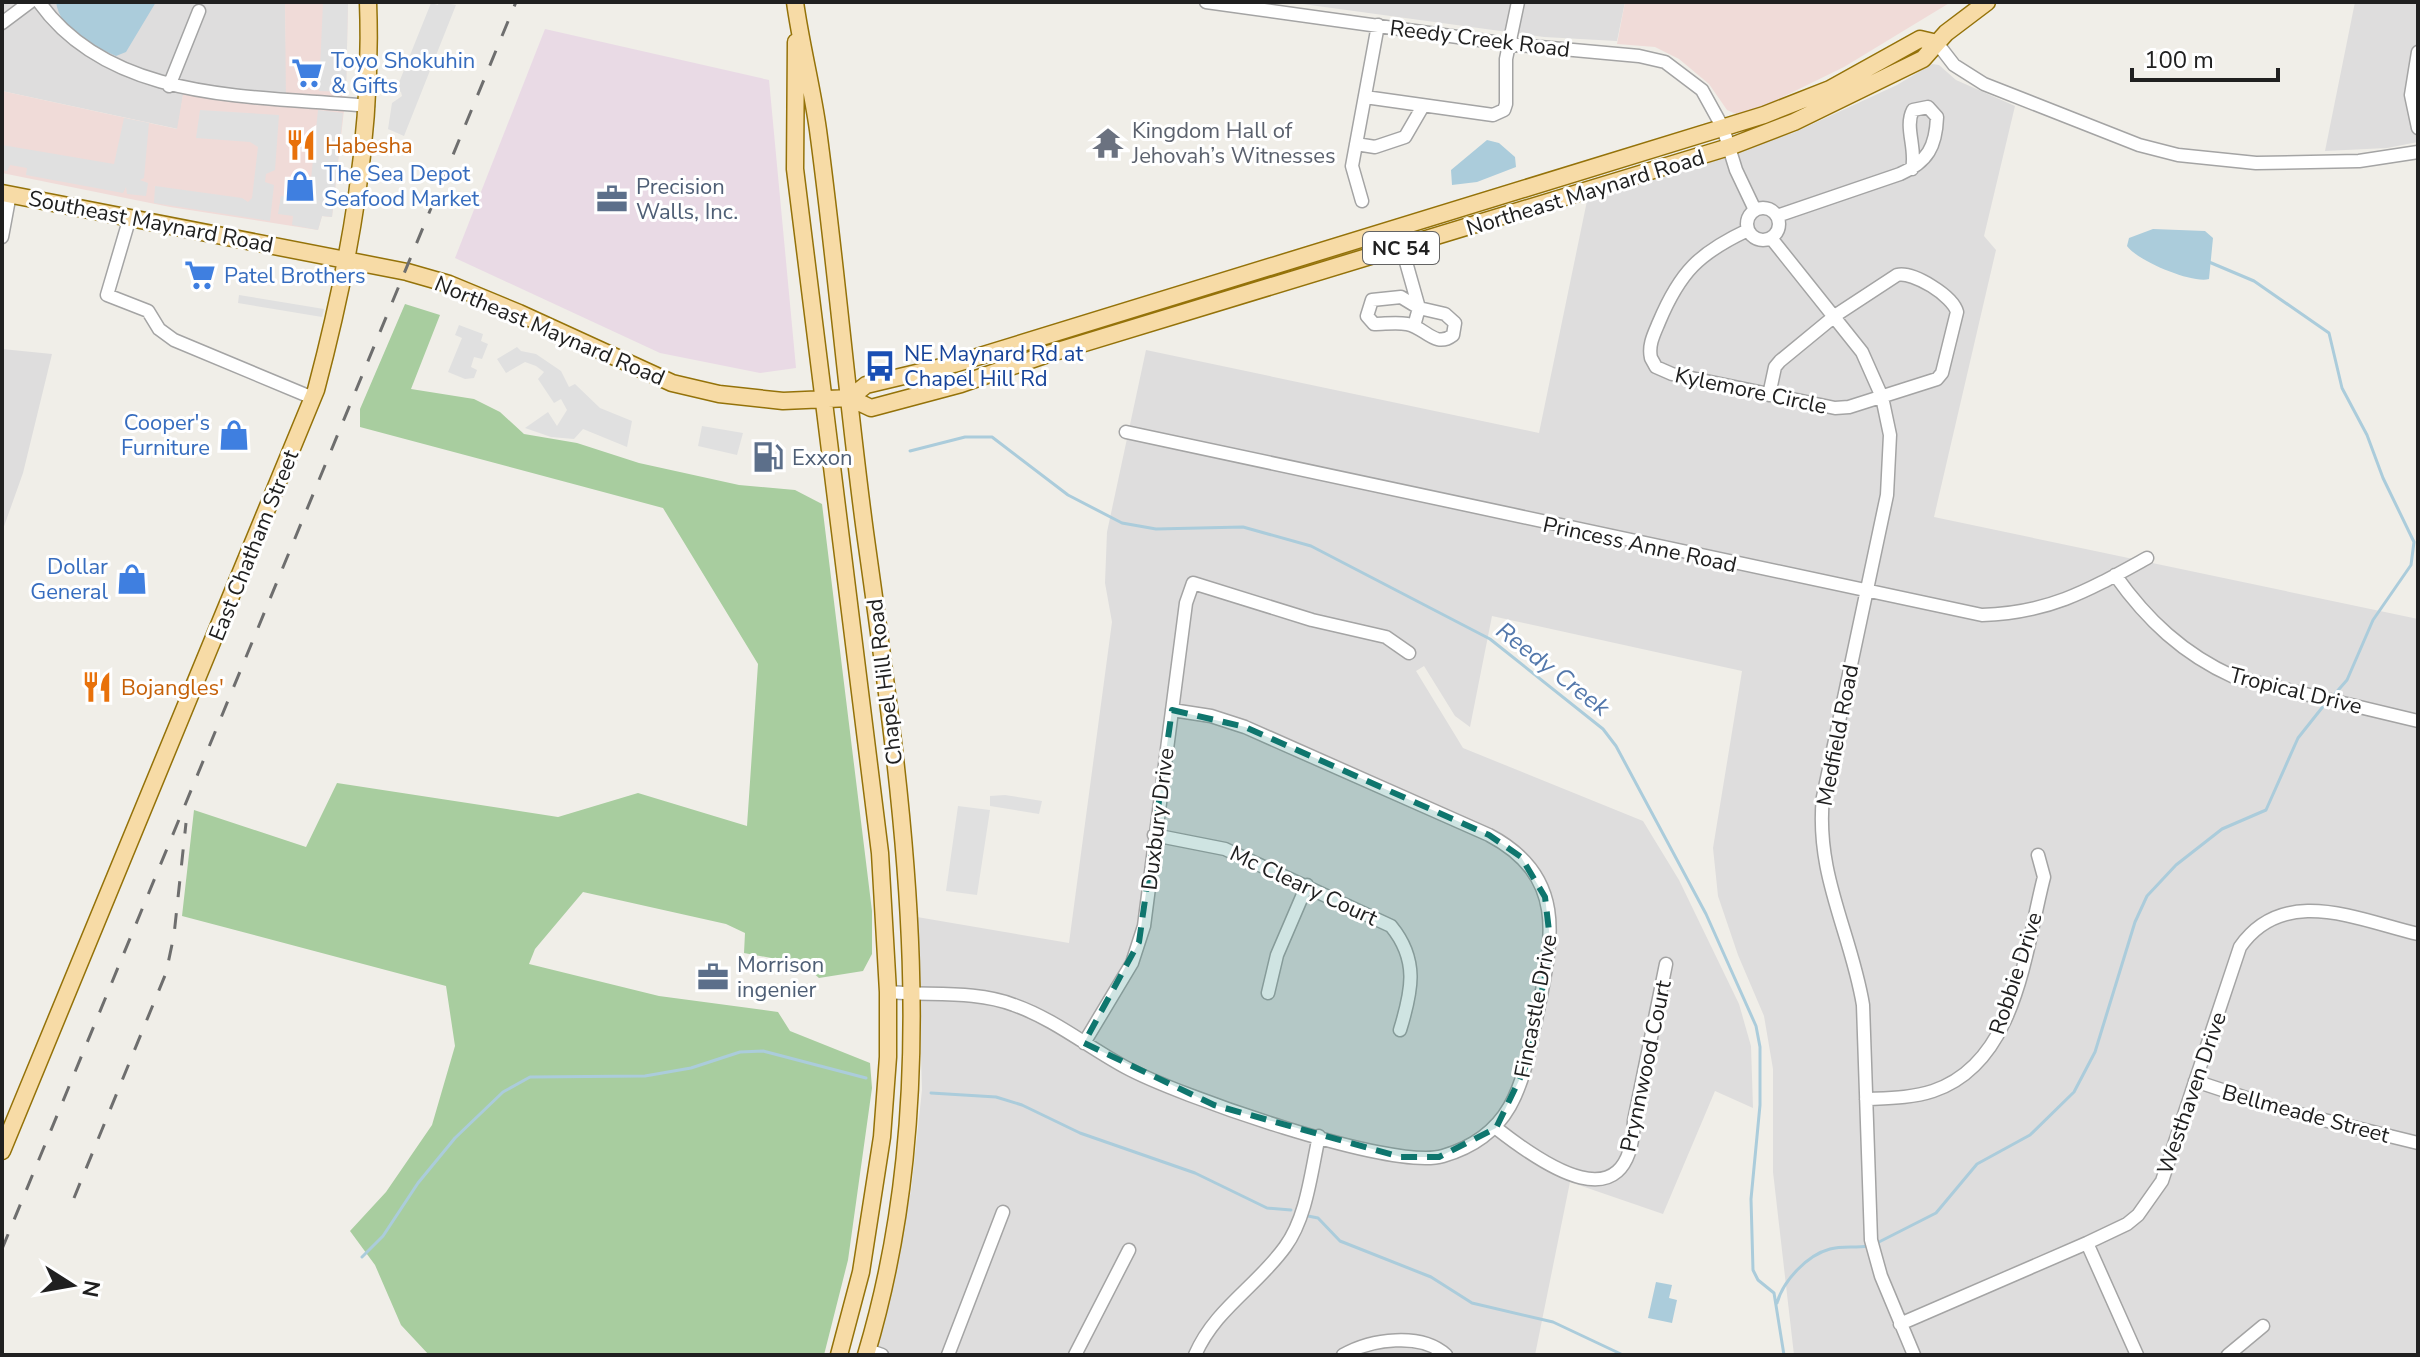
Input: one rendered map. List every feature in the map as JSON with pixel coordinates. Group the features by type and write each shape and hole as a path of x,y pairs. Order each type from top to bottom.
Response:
{"main road":[{"name":"East Chatham Street","path":"2,1151 313,398 338,308 347,258 368,106 368,2"},
{"name":"Northeast Maynard Road","path":"347,258 449,284 672,383 719,394 783,401 850,398 871,408 1729,147 1840,102 1923,59 1937,43 1987,2"},
{"name":"Chapel Hill Road","path":"795,5 818,129 904,843 913,995 907,1151 872,1353"},
{"name":"Chapel Hill Road","path":"795,5 795,169 880,853 888,992 888,1057 882,1137 861,1272 839,1355"},
{"name":"Northeast Maynard Road","path":"850,398 866,385 954,364 1723,128 1830,89 1920,39 1937,43"},
{"name":"Southeast Maynard Road","path":"6,193 347,258"}],"street":[{"path":"2,23 30,2"},
{"path":"39,2 77,45 169,86 368,106"},
{"name":"Reedy Creek Road","path":"1206,2 1284,8 1508,44 1639,56 1665,62 1702,90 1723,128"},
{"path":"1365,97 1493,115 1504,110 1508,44 1518,2"},
{"path":"169,86 199,11"},
{"path":"1362,201 1352,166 1378,25"},
{"path":"1937,43 1954,65 1984,84 2139,145 2178,155 2256,163 2359,161 2418,152"},
{"path":"2418,52 2411,95 2418,128"},
{"path":"1356,144 1375,147 1405,137 1423,106"},
{"path":"1777,216 1912,169 1931,153 1937,117 1928,107 1913,110 1909,118 1914,151 1912,169"},
{"path":"1723,128 1755,210"},
{"path":"2,237 6,193"},
{"path":"1765,208 1777,216 1779,226 1771,238 1760,240 1748,230 1748,216 1755,210 1765,208"},
{"path":"130,217 107,295 148,311 159,329 174,340 313,398"},
{"name":"Kylemore Circle","path":"1748,230 1710,249 1681,278 1661,319 1650,353 1653,363 1663,371 1835,408 1932,382 1942,373 1957,312 1956,306 1902,273 1836,315"},
{"name":"Medfield Road","path":"1771,238 1836,315 1862,352 1882,397 1890,435 1890,463 1823,797 1821,825 1827,881 1863,1005 1871,1240 1914,1355"},
{"path":"1402,248 1419,308 1414,326"},
{"path":"1401,297 1419,308 1445,314 1455,323 1453,335 1442,341 1414,326 1374,324 1367,316 1367,309 1377,298 1401,297"},
{"path":"1769,395 1775,367 1836,315"},
{"name":"Princess Anne Road","path":"1126,432 1866,593 1982,615 2059,604 2147,558"},
{"name":"Tropical Drive","path":"2115,575 2154,625 2215,669 2234,677 2418,721"},
{"name":"Duxbury Drive","path":"1084,1043 1128,971 1139,942 1186,603 1193,583 1312,620 1386,637 1409,653"},
{"name":"Fincastle Drive","path":"888,992 977,997 1011,1003 1171,1089 1319,1136 1419,1159 1462,1150 1496,1128 1513,1102 1523,1078 1551,948 1551,919 1545,897 1521,857 1489,835 1245,727 1211,716 1172,710"},
{"name":"Mc Cleary Court","path":"1154,835 1225,849 1378,917 1398,935 1411,960 1413,974 1400,1030"},
{"name":"Robbie Drive","path":"1866,1099 1916,1095 1944,1087 1978,1062 1994,1042 2014,994 2044,877 2038,855"},
{"path":"1268,993 1277,955 1307,885"},
{"name":"Westhaven Drive","path":"1900,1324 2127,1224 2149,1203 2162,1181 2240,947 2264,921 2285,911 2308,909 2418,934"},
{"name":"Prynnwood Court","path":"1496,1128 1575,1178 1597,1180 1622,1166 1634,1142 1634,1121 1666,964"},
{"name":"Bellmeade Street","path":"2195,1081 2283,1110 2418,1143"},
{"path":"1195,1355 1219,1314 1287,1245 1298,1221 1319,1136"},
{"path":"948,1355 1003,1212"},
{"path":"2087,1243 2137,1355"},
{"path":"1075,1355 1129,1250"},
{"path":"2228,1355 2263,1326"},
{"path":"1343,1355 1359,1347 1416,1341 1433,1345 1446,1355"}],"highlighted area":[{"path":"1172,710 1245,727 1489,835 1521,857 1545,897 1551,948 1526,1066 1496,1128 1439,1157 1401,1157 1214,1105 1084,1043 1139,942"}],"shaded area":[{"path":"2,2 285,2 287,99 184,89 178,129 2,91"},
{"path":"285,2 348,2 346,92 332,217 322,216 318,230 170,207 2,173 2,91 177,129 183,94 286,103"},
{"path":"323,2 348,2 346,92 319,91"},
{"path":"439,2 456,5 404,136 388,129 392,103 402,96 396,90 431,3 438,5"},
{"path":"1288,2 1625,2 1617,41 1544,37"},
{"path":"1625,2 1951,2 1844,67 1758,109 1736,114 1727,110 1709,84 1679,59 1655,47 1617,44"},
{"path":"2355,2 2418,2 2418,142 2387,148 2325,151"},
{"path":"545,29 769,80 796,368 760,373 660,353 455,258"},
{"path":"1932,64 1939,65 1956,80 2015,106 1984,236 1996,250 1934,517 2418,619 2418,1355 1794,1355 1773,1172 1773,1069 1764,1016 1738,955 1718,896 1713,848 1742,671 1492,616 1470,727 1455,716 1424,666 1416,671 1463,748 1643,821 1679,880 1739,1004 1751,1046 1753,1108 1715,1091 1663,1214 1570,1182 1535,1355 876,1355 911,1191 922,1090 917,917 1069,943 1112,622 1105,583 1107,532 1146,350 1539,433 1588,196 1793,133 1897,85"},
{"path":"200,110 279,115 275,170 266,174 265,182 274,185 270,221 154,203 155,186 242,198 248,202 252,198 258,147 250,142 196,138"},
{"path":"318,110 343,113 332,217 322,216 318,230 292,225 293,216 278,214 281,196 309,199"},
{"path":"124,118 149,123 144,178 140,180 148,183 146,196 127,194 126,187 123,193 26,175 27,168 10,165 7,171 2,170 2,145 114,164"},
{"path":"239,295 324,309 322,317 238,303"},
{"path":"459,325 483,334 481,341 488,344 482,359 474,357 471,367 477,370 474,378 465,379 448,372 462,338 455,335"},
{"path":"517,347 536,354 561,371 569,387 575,384 600,408 632,421 627,447 583,429 574,439 551,437 525,428 548,412 557,426 567,410 561,399 554,403 538,379 544,372 536,366 525,362 506,373 497,359"},
{"path":"2,349 52,354 23,473 2,532"},
{"path":"702,426 743,433 737,455 698,446"},
{"path":"1005,795 1042,801 1039,814 990,806 990,796"},
{"path":"958,806 990,810 977,895 946,891"}],"green space":[{"path":"405,304 440,315 411,389 474,399 500,412 524,434 577,443 639,463 739,485 795,490 822,504 872,911 872,954 863,971 819,978 803,964 744,953 745,933 726,924 583,892 535,949 529,964 659,996 778,1012 790,1031 870,1063 872,1088 848,1260 824,1355 429,1355 401,1325 375,1265 350,1231 386,1192 432,1125 455,1046 446,986 182,916 194,810 306,847 337,783 558,817 638,793 747,826 758,664 663,508 360,427 360,409"}],"water":[{"path":"56,2 156,2 126,52 116,56 70,29"},
{"path":"1487,140 1499,143 1515,157 1516,167 1477,182 1452,185 1451,170"},
{"path":"2153,229 2205,231 2213,238 2209,279 2190,278 2165,270 2132,252 2127,246 2129,238"},
{"path":"1656,1282 1672,1285 1669,1298 1677,1300 1672,1323 1648,1318"}],"waterway":[{"path":"2209,262 2254,281 2329,333 2342,388 2367,435 2383,478 2414,542 2411,565 2373,620 2347,680 2333,696"},
{"name":"Reedy Creek","path":"910,451 965,437 992,437 1068,495 1122,523 1156,529 1243,527 1311,546 1490,639 1603,729 1616,746 1706,914 1756,1026 1760,1047 1760,1105 1751,1199 1753,1270 1758,1280 1774,1293 1784,1355"},
{"path":"1875,1244 1936,1213 1977,1164 2030,1135 2074,1092 2095,1052 2135,922 2147,896 2176,865 2222,829 2266,810 2298,738 2325,704"},
{"path":"362,1257 383,1236 418,1183 455,1138 503,1092 530,1077 645,1076 691,1068 740,1052 763,1051 866,1078"},
{"path":"931,1093 996,1097 1022,1105 1080,1133 1195,1173 1267,1208 1291,1210"},
{"path":"1308,1216 1318,1218 1340,1241 1431,1277 1472,1303 1553,1322 1623,1355"},
{"path":"1777,1303 1790,1278 1813,1257 1835,1248 1868,1246"}],"railway":[{"path":"2,1249 516,2"},
{"path":"74,1198 166,973 174,935 186,823"}],"place":[{"name":"Toyo Shokuhin & Gifts","path":"307,73"},
{"name":"Kingdom Hall of Jehovah’s Witnesses","path":"1108,143"},
{"name":"Habesha","path":"301,145"},
{"name":"The Sea Depot Seafood Market","path":"300,186"},
{"name":"Precision Walls, Inc.","path":"612,199"},
{"name":"Patel Brothers","path":"200,275"},
{"name":"NE Maynard Rd at Chapel Hill Rd","path":"880,366"},
{"name":"Cooper's Furniture","path":"234,435"},
{"name":"Exxon","path":"768,457"},
{"name":"Dollar General","path":"132,579"},
{"name":"Bojangles'","path":"97,687"},
{"name":"Morrison ingenier","path":"713,977"}]}
